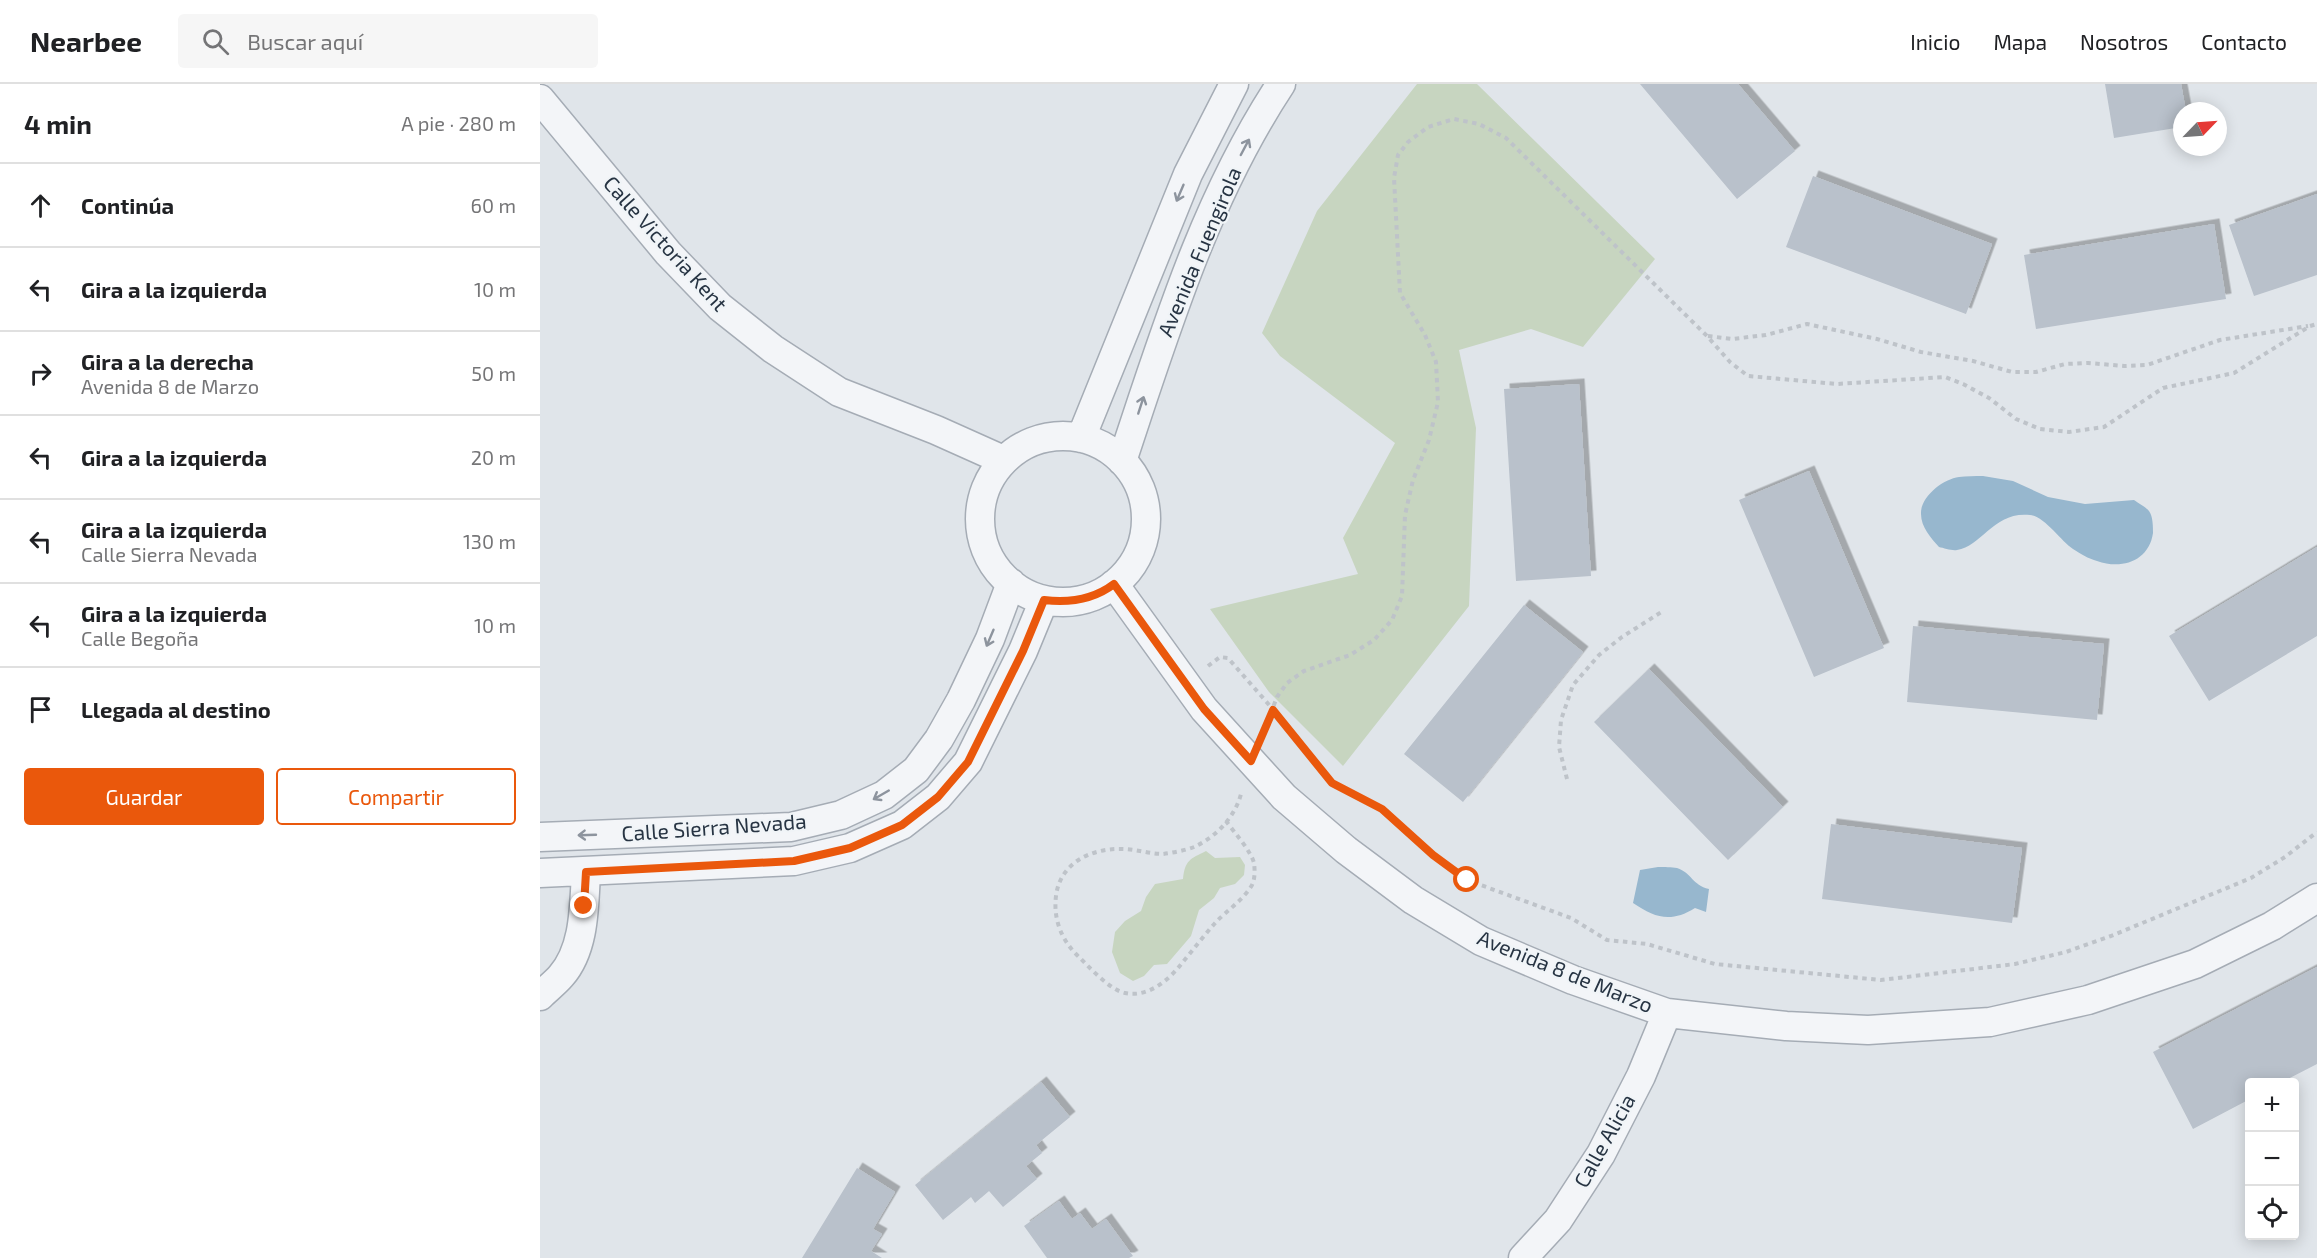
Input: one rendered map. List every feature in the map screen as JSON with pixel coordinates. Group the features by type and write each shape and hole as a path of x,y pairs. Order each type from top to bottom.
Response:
{"street":[{"name":"Avenida Fuengirola","path":"1081,438 1188,174 1234,84"},
{"name":"Avenida Fuengirola","path":"1122,461 1180,286 1225,185 1267,105 1281,84"},
{"name":"Calle Victoria Kent","path":"540,99 668,253 720,308 773,349 840,392 936,429 1003,460"},
{"path":"1052,436 1081,438 1094,442 1122,461 1138,484 1146,516 1140,552 1125,575 1102,593 1066,603 1037,599 1015,588 987,555 979,516 985,487 1003,460 1032,442 1052,436"},
{"name":"Calle Sierra Nevada","path":"540,837 791,827 841,815 884,795 916,770 939,739 962,700 1011,584"},
{"name":"Avenida 8 de Marzo","path":"1114,584 1204,709 1284,797 1346,850 1413,900 1481,941 1573,980 1667,1013 1786,1026 1868,1030 1990,1022 2088,1000 2195,964 2272,927 2317,898"},
{"name":"Calle Sierra Nevada","path":"540,873 794,861 850,848 902,825 938,797 968,762 1023,651 1044,600"},
{"path":"540,996 562,975 578,948 586,872"},
{"name":"Calle Alicia","path":"1523,1258 1558,1220 1601,1154 1641,1076 1667,1013"}],"path":[{"path":"1226,821 1254,862 1254,880 1250,888 1216,921 1174,975 1157,987 1140,994 1123,993 1103,979 1074,952 1059,931 1054,908 1056,889 1066,869 1083,856 1101,851 1122,849 1163,854 1194,847 1220,830 1226,821 1238,805 1251,761 1277,697 1287,683 1304,670 1350,655 1374,640 1392,620 1402,596 1405,515 1413,480 1429,440 1438,402 1437,362 1425,335 1400,293 1394,178 1398,155 1408,142 1428,127 1454,119 1479,124 1506,138 1707,336 1730,362 1748,376 1837,384 1945,377 1989,398 2016,419 2040,429 2069,432 2104,427 2163,388 2234,373 2310,326"},
{"path":"1707,336 1732,339 1766,335 1807,324 1877,339 1921,352 1973,361 2012,372 2036,372 2065,364 2124,366 2147,364 2220,340 2317,324"},
{"path":"1567,779 1559,747 1562,720 1573,685 1599,656 1622,637 1664,611"},
{"path":"1204,668 1220,657 1227,658 1332,783 1382,809 1433,855 1467,880 1571,918 1607,939 1647,944 1715,964 1881,980 2015,964 2111,936 2251,878 2317,832"}],"green space":[{"path":"1417,84 1477,84 1655,259 1583,347 1531,329 1459,350 1476,428 1469,606 1343,766 1269,692 1210,609 1358,574 1343,538 1395,443 1280,356 1262,333 1317,211"},
{"path":"1206,851 1215,858 1240,857 1245,865 1244,875 1235,884 1220,888 1214,898 1199,910 1191,936 1167,964 1154,965 1144,976 1133,981 1120,973 1112,952 1115,932 1125,921 1141,911 1146,897 1155,884 1183,879 1189,861"}],"water":[{"path":"1983,476 2013,481 2048,497 2085,504 2134,500 2150,513 2153,533 2150,543 2140,557 2133,561 2106,564 2073,549 2047,524 2035,516 2018,515 1998,523 1966,547 1950,550 1939,547 1923,523 1921,514 1924,501 1940,485 1953,478"},
{"path":"1658,867 1682,870 1699,885 1709,889 1706,912 1695,908 1678,916 1663,917 1633,903 1640,870"}],"building":[{"path":"1640,84 1738,84 1795,151 1737,199"},
{"path":"2105,84 2181,84 2184,102 2173,102 2173,128 2114,138"},
{"path":"1813,176 1992,244 1966,314 1786,247"},
{"path":"2317,194 2317,275 2254,296 2229,225"},
{"path":"2214,224 2226,299 2036,329 2024,255"},
{"path":"1579,384 1591,576 1516,581 1504,389"},
{"path":"1809,471 1884,648 1814,677 1739,500"},
{"path":"2317,547 2317,636 2209,701 2169,636"},
{"path":"1524,605 1583,652 1463,802 1404,754"},
{"path":"1913,626 2104,644 2097,720 1907,702"},
{"path":"1649,669 1783,807 1728,860 1594,722"},
{"path":"1831,824 2022,848 2012,923 1822,899"},
{"path":"2317,967 2317,1064 2290,1078 2245,1078 2245,1102 2193,1129 2153,1052"},
{"path":"1041,1082 1070,1117 1036,1145 1042,1153 1026,1166 1037,1179 1003,1207 989,1191 975,1203 971,1197 943,1220 915,1185"},
{"path":"857,1168 895,1192 873,1229 882,1234 871,1251 882,1258 802,1258"},
{"path":"1059,1201 1072,1219 1080,1213 1092,1229 1106,1219 1133,1256 1129,1258 1047,1258 1024,1226"}],"route":[{"path":"584,906 586,872 794,861 850,848 902,825 938,797 968,762 1023,651 1044,600 1066,603 1102,593 1114,584 1204,709 1251,761 1273,710 1299,739 1314,762 1332,783 1382,809 1433,855 1467,880"}]}
